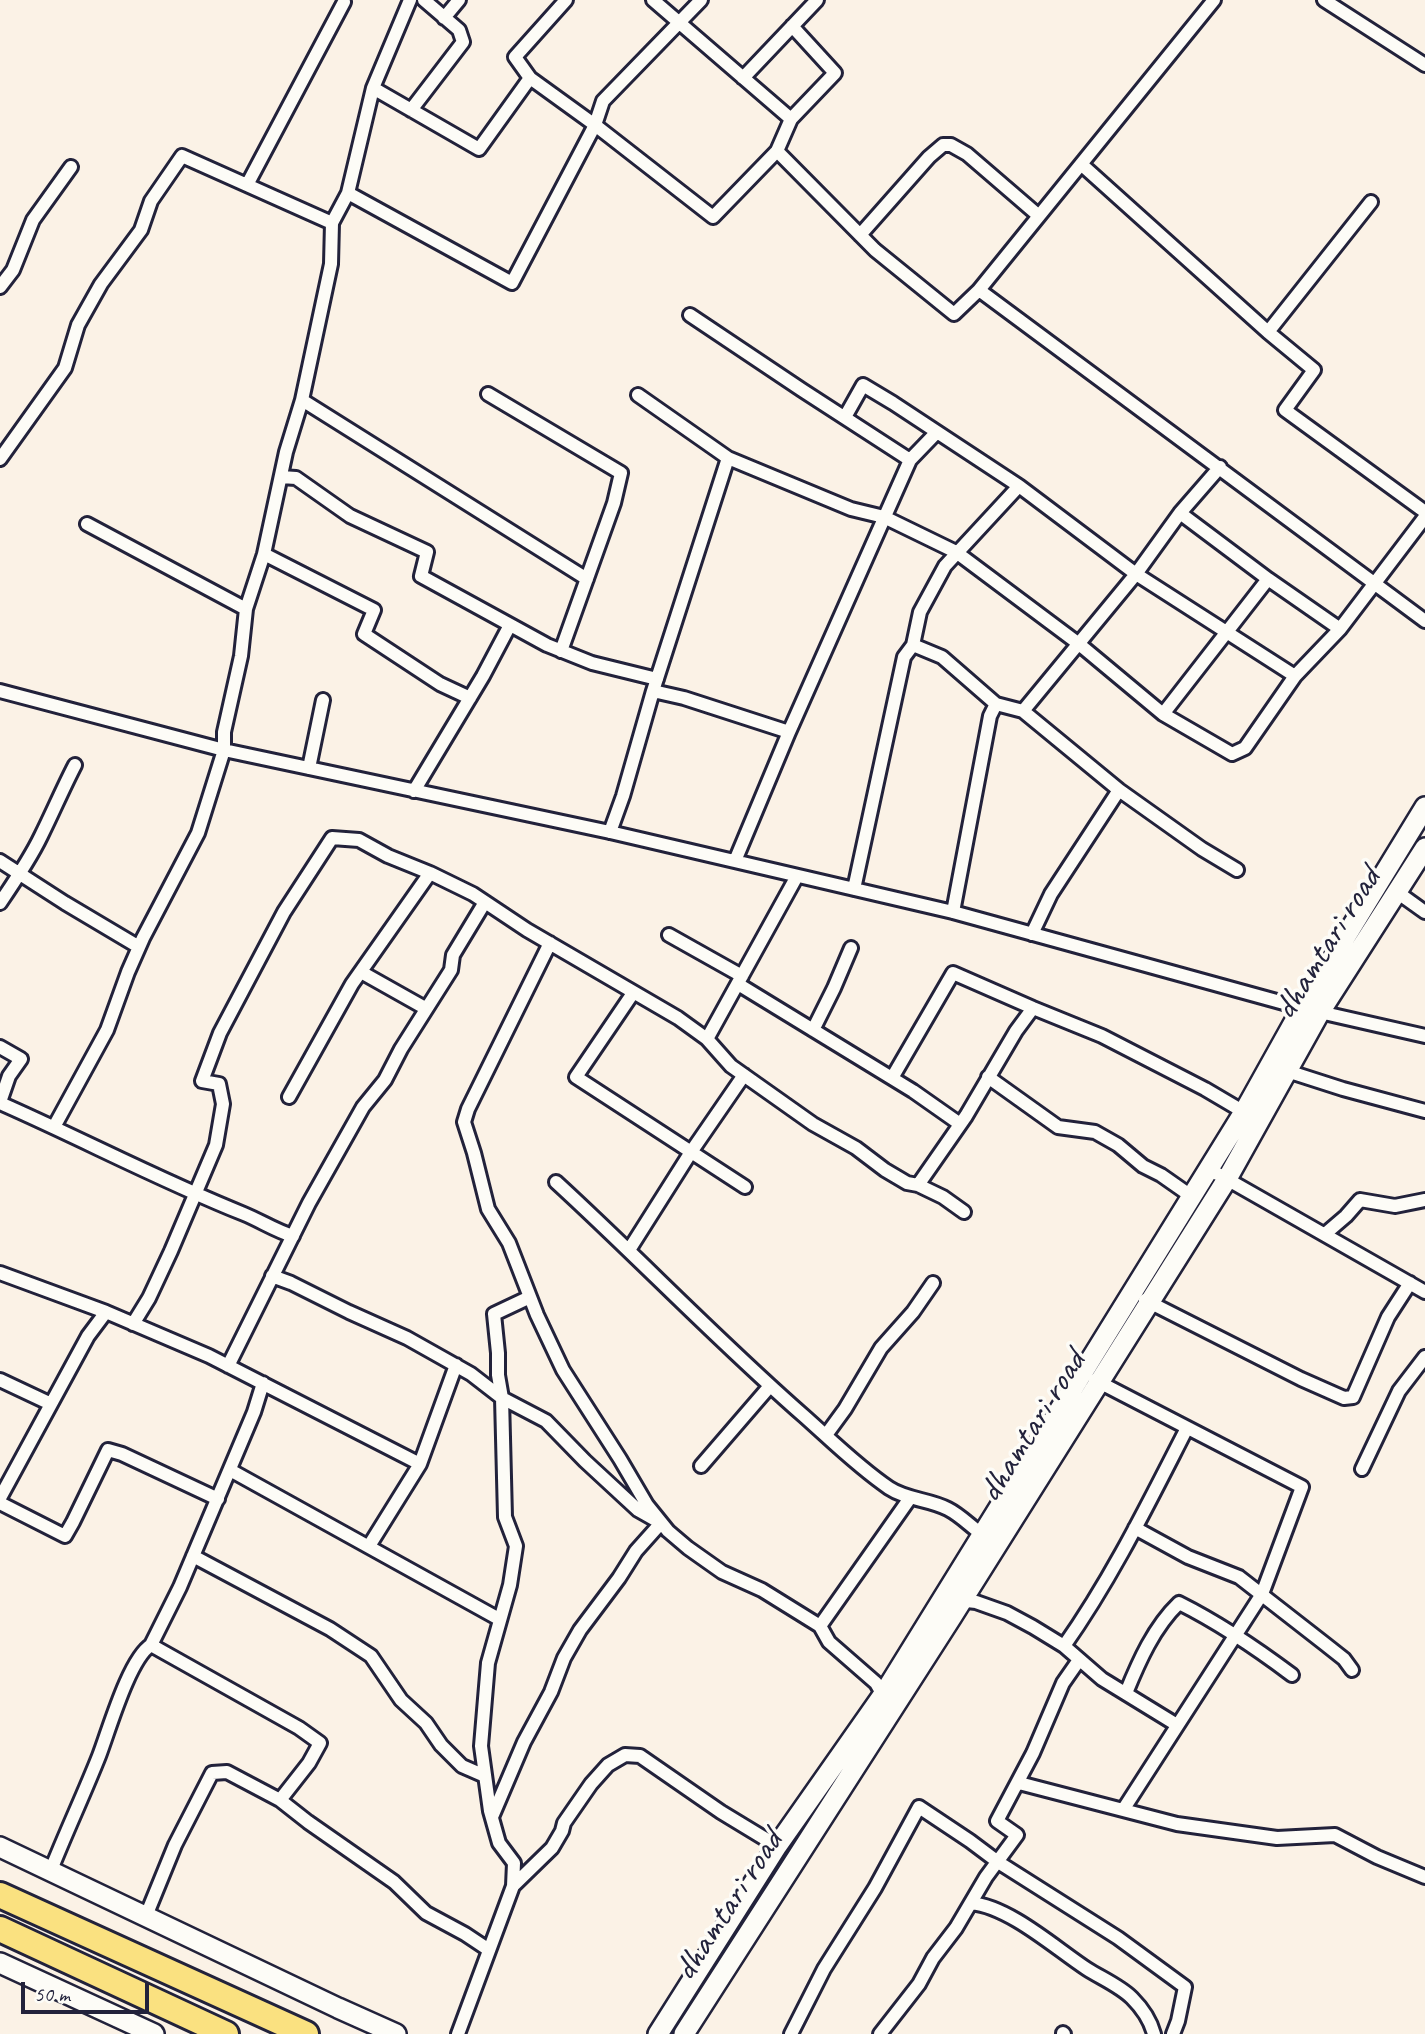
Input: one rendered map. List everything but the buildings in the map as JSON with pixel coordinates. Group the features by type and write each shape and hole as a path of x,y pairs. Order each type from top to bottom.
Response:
{"highway":[{"path":"0,1895 306,2034"},
{"path":"0,1929 226,2034"}],"main road":[{"path":"658,2034 777,1846 952,1599 990,1539 1090,1378 1132,1293 1311,1010 1425,807"},
{"name":"dhamtari road","path":"1090,1378 1150,1303 1227,1179 1287,1071 1311,1010 1397,892 1425,848"},
{"name":"dhamtari road","path":"684,2034 952,1599"},
{"path":"0,1847 397,2034"},
{"path":"0,1964 155,2034"}],"street":[{"path":"54,1127 107,1030 139,947 198,833 224,750 224,732 241,656 246,609 264,554 302,400 331,264 332,223 348,193 373,88 410,0"},
{"path":"411,110 463,41 459,30 424,0"},
{"path":"444,18 459,0"},
{"path":"566,0 514,57 530,78 713,217 777,151 790,119 835,73 792,26"},
{"path":"653,0 790,119"},
{"path":"348,193 512,283 595,125 603,101 701,0"},
{"path":"743,78 817,0"},
{"path":"777,151 875,250 954,314 979,290 1214,0"},
{"path":"1324,0 1425,65"},
{"path":"247,185 344,2"},
{"path":"373,88 480,149 530,78"},
{"path":"860,235 929,157 943,145 951,145 967,154 1039,216"},
{"path":"1,454 65,368 78,324 101,284 141,230 152,201 182,156 332,223"},
{"path":"638,395 728,458 851,509 884,517 956,552 1079,644 1163,714 1232,754 1245,748 1295,676 1340,629 1425,515 1286,410 1314,370 1081,164"},
{"path":"0,287 13,270 33,220 71,167"},
{"path":"1268,332 1371,202"},
{"path":"979,290 1425,621"},
{"path":"690,314 910,460"},
{"path":"845,417 863,385 1019,486 1136,574 1295,676"},
{"path":"488,394 621,472 614,503 561,651"},
{"path":"302,400 587,579"},
{"path":"735,861 789,732 910,460 936,433"},
{"path":"610,832 728,458"},
{"path":"1023,711 1136,574 1180,513 1220,467"},
{"path":"281,477 296,478 350,516 427,552 421,576 561,651 695,701 789,732"},
{"path":"854,889 904,657 913,645 920,612 945,566 956,552 1019,486"},
{"path":"1180,513 1340,629"},
{"path":"87,524 246,609"},
{"path":"264,554 374,610 365,634 440,684 470,698"},
{"path":"1163,714 1268,579"},
{"path":"414,791 510,625"},
{"path":"913,645 942,657 996,704 1023,711 1119,790 1202,849 1237,870"},
{"path":"0,691 224,750 610,832 953,912 1311,1010 1425,1036"},
{"path":"309,768 323,700"},
{"path":"953,912 990,716 996,704"},
{"path":"0,903 41,837 75,765"},
{"path":"1032,934 1051,894 1119,790"},
{"path":"133,1324 149,1297 215,1145 223,1104 219,1084 202,1081 220,1033 284,912 332,838 359,840 485,902 678,1018 707,1039 731,1066 813,1124 856,1148 907,1183 918,1185 964,1212"},
{"path":"0,861 139,947"},
{"path":"289,1097 352,984 429,873"},
{"path":"707,1039 797,876"},
{"path":"1397,892 1425,912"},
{"path":"228,1366 309,1203 363,1107 385,1080 425,1008 451,970 453,955 485,902"},
{"path":"669,935 960,1124"},
{"path":"550,943 464,1122 488,1209 509,1243 563,1370 661,1523 688,1548 722,1572 762,1590 820,1626 829,1642 876,1683 883,1695"},
{"path":"813,1030 835,988 850,948"},
{"path":"361,972 425,1008"},
{"path":"892,1079 953,973 1114,1041 1244,1112"},
{"path":"633,993 576,1077 744,1187"},
{"path":"918,1185 960,1124 1032,1008"},
{"path":"0,1047 21,1059 9,1076 0,1103 195,1195 293,1236"},
{"path":"1287,1071 1425,1111"},
{"path":"629,1250 744,1075"},
{"path":"988,1077 1058,1127 1094,1132 1118,1145 1143,1166 1191,1196"},
{"path":"1208,1171 1227,1179 1425,1292"},
{"path":"556,1182 770,1386 891,1489 910,1498 928,1500 950,1510 990,1539"},
{"path":"1325,1234 1360,1200 1395,1206 1425,1200"},
{"path":"0,1273 106,1312 228,1366 420,1464"},
{"path":"272,1276 407,1338 471,1374 502,1398 546,1422 638,1510 661,1523"},
{"path":"826,1435 845,1409 881,1348 913,1312 933,1283"},
{"path":"1132,1293 1344,1398 1353,1396 1388,1317 1410,1283"},
{"path":"458,2034 513,1886 514,1863 499,1843 492,1817 481,1745 488,1663 510,1586 516,1546 505,1517 502,1398 494,1314 530,1297"},
{"path":"106,1312 88,1336 0,1500 65,1536 108,1450 218,1499"},
{"path":"1362,1469 1399,1391 1425,1357"},
{"path":"369,1545 420,1464 456,1365"},
{"path":"1090,1378 1302,1487 1262,1594 1123,1810"},
{"path":"0,1380 51,1404"},
{"path":"51,1870 99,1756 115,1710 135,1666 146,1648 151,1645 193,1556 254,1412 263,1383"},
{"path":"701,1466 770,1386"},
{"path":"1064,1646 1087,1614 1187,1428"},
{"path":"230,1470 499,1619"},
{"path":"820,1626 910,1498"},
{"path":"492,1817 524,1742 551,1692 564,1658 636,1551 661,1523"},
{"path":"1135,1528 1188,1557 1239,1577 1344,1659 1352,1670"},
{"path":"193,1556 331,1629 371,1656 401,1700 426,1723 441,1745 461,1766 485,1776"},
{"path":"952,1599 976,1602 1007,1613 1064,1646 1102,1679 1177,1725"},
{"path":"1126,1692 1143,1654 1165,1616 1179,1603 1235,1635 1292,1675"},
{"path":"151,1645 299,1728 320,1743 309,1763 280,1800"},
{"path":"880,2034 919,1984 986,1877 1017,1835 998,1821 1019,1783 1063,1683 1079,1660"},
{"path":"513,1886 552,1848 564,1823 591,1784 608,1765 625,1755 640,1756 721,1812 777,1846"},
{"path":"146,1916 175,1845 212,1773 227,1772 280,1800 394,1882 426,1913 489,1950"},
{"path":"1019,1783 1177,1824 1277,1838 1335,1835 1377,1857 1425,1877"},
{"path":"791,2034 824,1969 875,1888 919,1807 998,1862 1118,1938 1185,1987 1173,2034"},
{"path":"971,1903 980,1904 1022,1923 1083,1967 1130,1996 1150,2020 1154,2034"}]}
